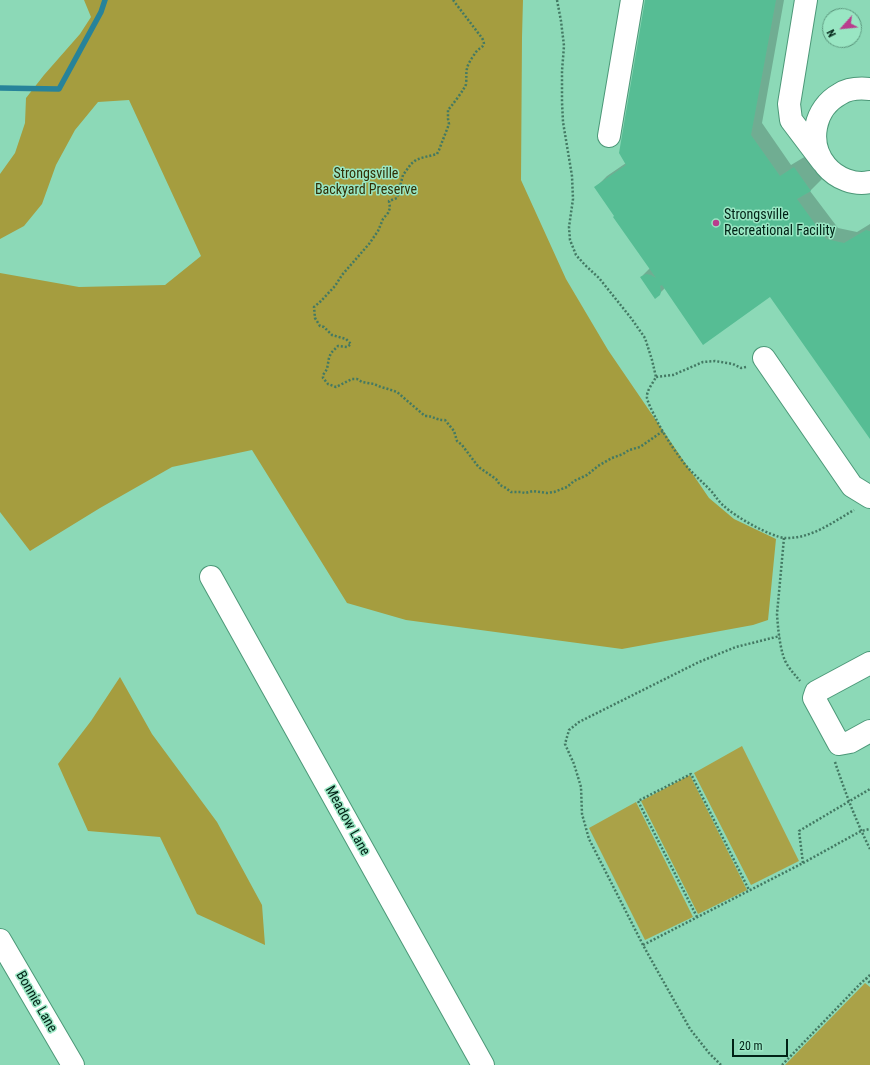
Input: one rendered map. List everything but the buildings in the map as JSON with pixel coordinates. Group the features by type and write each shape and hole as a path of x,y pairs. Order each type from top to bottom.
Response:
{"street":[{"path":"610,136 632,0"},
{"path":"806,0 790,104 791,120 830,171 840,178 853,182 870,182"},
{"path":"822,161 817,150 815,140 818,118 824,108 840,93 850,89 870,89"},
{"path":"764,358 863,503"},
{"name":"Meadow Lane","path":"212,577 483,1065"},
{"path":"870,664 816,692 814,698 839,744 850,742 870,731"},
{"name":"Bonnie Lane","path":"0,940 73,1065"}],"path":[{"path":"453,0 484,42 483,48 477,52 469,64 465,78 465,88 448,110 449,124 437,154 416,160 406,170 403,175 397,198 390,201 388,213 369,244 342,274 335,286 314,307 315,318 320,326 332,335 346,339 351,344 347,347 338,346 335,349 329,358 327,369 323,375 323,378 328,384 336,387 352,379 374,384 397,392 425,416 445,420 454,431 457,441 462,445 476,465 511,492 525,493 533,491 547,493 567,487 587,475 598,466 629,450 640,447 663,432"},
{"path":"557,0 564,46 562,102 563,122 572,176 573,199 569,227 570,240 576,255 599,278 645,338 656,376 648,391 647,397 663,432 681,460 724,506 736,515 772,534 784,538 800,537 826,526 863,503"},
{"path":"656,376 673,375 703,362 715,361 732,364 742,368 748,367 764,358"},
{"path":"778,626 777,614 784,538"},
{"path":"721,1065 708,1053 690,1029 589,839 582,814 581,787 574,764 565,744 569,730 579,722 699,662 736,647 780,636"},
{"path":"697,917 638,801 691,774 749,890"},
{"path":"803,862 799,831 870,789"},
{"path":"644,945 861,831 870,829"},
{"path":"861,831 870,849"},
{"path":"782,1065 870,975"},
{"path":"866,978 870,983"}],"shaded area":[{"path":"742,746 799,861 751,885 694,773"},
{"path":"690,775 747,890 698,914 641,801"},
{"path":"636,802 693,917 645,940 589,828"},
{"path":"865,983 870,987 870,1065 785,1065"}],"green space":[{"name":"Strongsville Backyard Preserve","path":"84,0 523,0 521,180 566,279 608,350 709,498 734,519 776,539 768,620 753,625 622,649 406,620 347,603 252,450 172,467 100,508 30,551 0,512 0,273 79,287 165,285 201,256 129,100 98,102 75,130 56,165 42,204 24,226 0,239 0,174 15,153 25,123 26,98 80,34 91,17"},
{"path":"120,677 152,734 217,822 262,905 265,945 197,914 160,837 88,831 58,764 91,721"}],"waterway":[{"path":"0,88 59,89 101,12 105,0"}],"place":[{"name":"Strongsville Recreational Facility","path":"716,223"}]}
